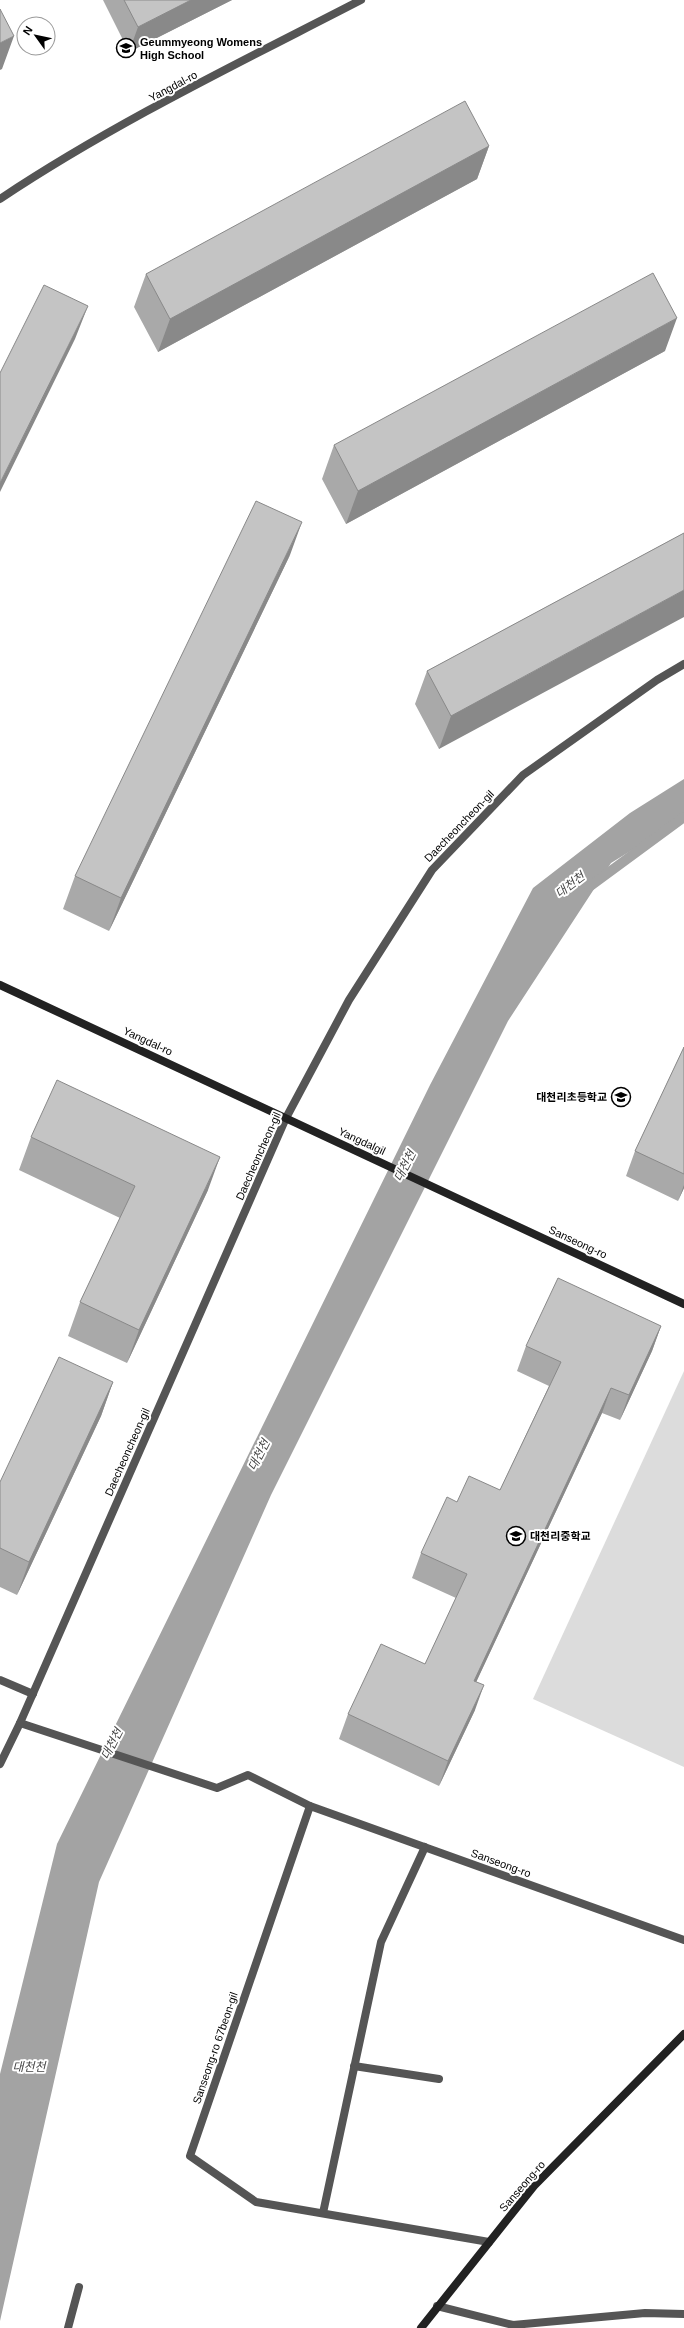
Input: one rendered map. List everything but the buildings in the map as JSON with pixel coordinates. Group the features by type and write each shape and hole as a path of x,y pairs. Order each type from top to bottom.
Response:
{"main road":[{"name":"Yangdal-ro","path":"0,985 286,1118"},
{"name":"Yangdalgil","path":"286,1118 462,1200"},
{"name":"Sanseong-ro","path":"462,1200 684,1304"},
{"name":"Sanseong-ro","path":"421,2328 534,2186 684,2034"}],"street":[{"name":"Yangdal-ro","path":"0,200 44,170 138,116 361,0"},
{"name":"Daecheoncheon-gil","path":"0,1764 33,1694 286,1118 349,1000 432,870 523,775 657,680 684,664"},
{"path":"0,1680 33,1694"},
{"name":"Sanseong-ro","path":"20,1723 217,1788 248,1775 310,1806 684,1940"},
{"name":"Sanseong-ro 67beon-gil","path":"310,1806 190,2156 256,2202 489,2242"},
{"path":"323,2213 381,1942 425,1847"},
{"path":"354,2066 438,2079"},
{"path":"68,2328 79,2287"},
{"path":"437,2306 513,2325 645,2312 684,2314"}],"shaded area":[{"path":"684,1371 684,1767 533,1699"}],"water":[{"name":"대천천","path":"684,779 684,818 611,863 508,1021 271,1495 99,1882 0,2321 0,2074 57,1844 430,1085 533,888 630,813"}],"waterway":[{"name":"대천천","path":"589,887 684,817"}],"place":[{"name":"Geummyeong Womens High School","path":"126,48"},
{"name":"대천리초등학교","path":"621,1097"},
{"name":"대천리중학교","path":"516,1536"}]}
